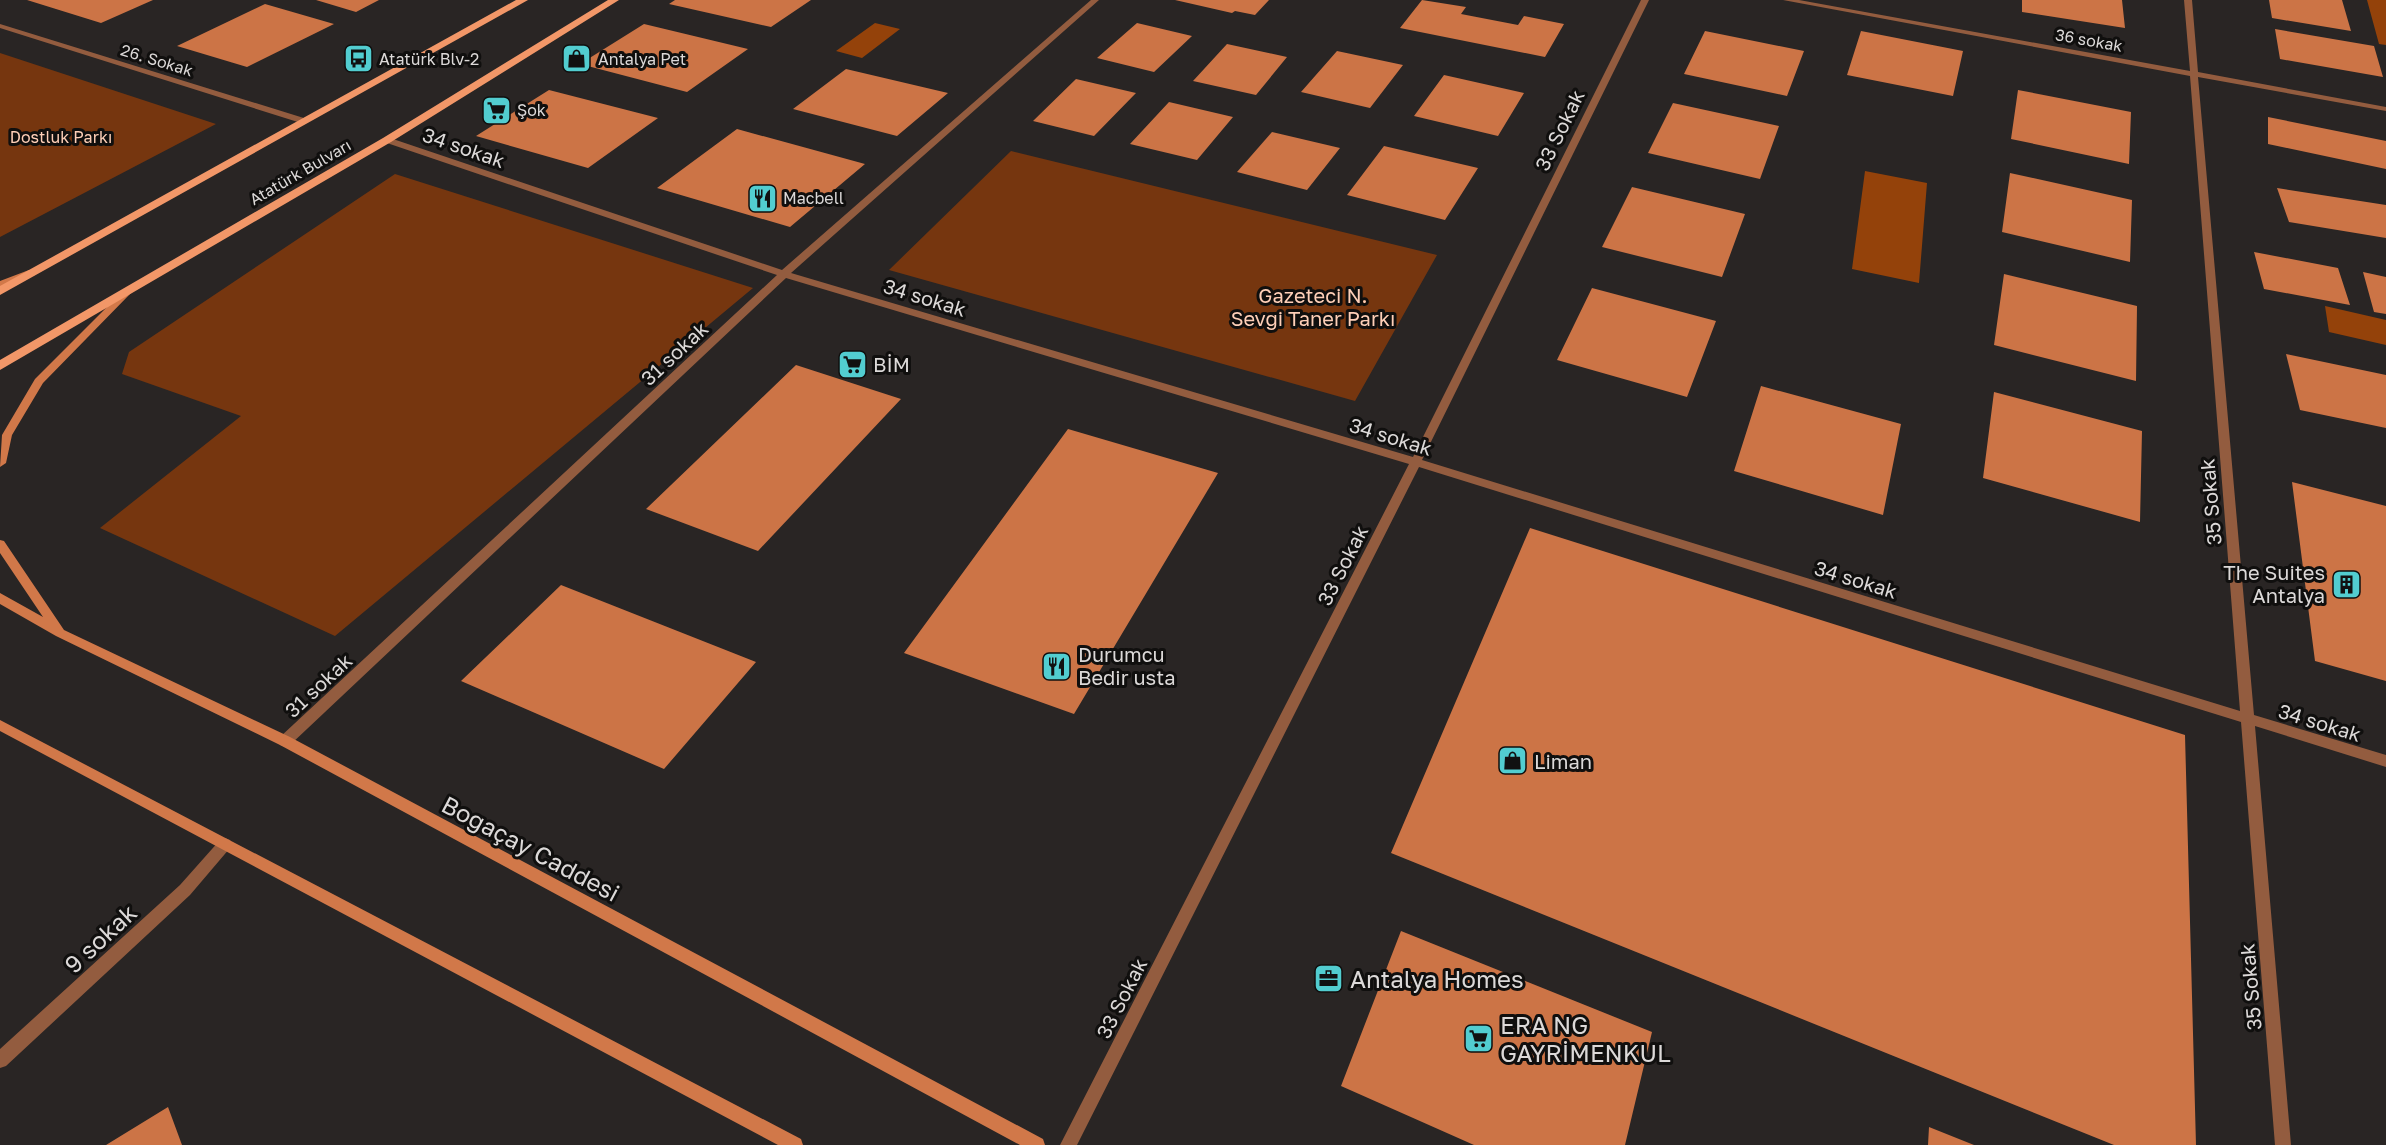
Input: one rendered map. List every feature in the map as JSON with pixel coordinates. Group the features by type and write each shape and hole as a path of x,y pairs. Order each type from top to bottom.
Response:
{"main road":[{"path":"0,291 523,0"},
{"name":"Atatürk Bulvarı","path":"0,366 387,140 614,0"},
{"path":"0,284 39,269"},
{"path":"0,463 7,435 39,381 127,292"},
{"path":"0,544 60,633"},
{"name":"Boğaçay Caddesi","path":"0,598 60,633 285,741 1037,1145"},
{"path":"0,725 795,1145"}],"street":[{"name":"31 sokak","path":"285,741 784,274 1095,0"},
{"name":"33 Sokak","path":"1068,1145 1416,462 1645,0"},
{"name":"36 sokak","path":"1787,0 2386,109"},
{"name":"35 Sokak","path":"2188,0 2283,1145"},
{"name":"26. Sokak","path":"0,26 304,121"},
{"name":"34 sokak","path":"387,140 784,274 1416,462 2386,761"},
{"name":"9 sokak","path":"0,1060 185,890 225,844"}],"green space":[{"name":"Dostluk Parkı","path":"0,53 216,124 0,237"},
{"name":"Gazeteci N. Sevgi Taner Parkı","path":"1011,151 1437,255 1355,401 889,270"},
{"path":"395,174 753,288 335,636 100,528 241,416 122,374 129,352"}],"shaded area":[{"path":"2367,0 2386,0 2386,45 2379,44"},
{"path":"875,23 900,29 862,58 836,51"},
{"path":"1865,171 1927,183 1919,283 1852,269"},
{"path":"2325,306 2386,320 2386,345 2329,332"}],"building":[{"path":"27,0 153,0 101,23"},
{"path":"316,0 379,0 356,12"},
{"path":"675,0 811,0 771,27 669,4"},
{"path":"1175,0 1269,0 1255,15 1235,11 1232,13"},
{"path":"1422,0 1466,7 1461,14 1518,25 1524,16 1564,24 1545,57 1400,28"},
{"path":"2022,0 2122,0 2125,28 2022,12"},
{"path":"2269,0 2342,0 2351,31 2272,18"},
{"path":"265,4 334,24 247,67 177,46"},
{"path":"1137,23 1192,36 1154,72 1097,58"},
{"path":"644,24 748,49 687,92 580,64"},
{"path":"2275,29 2374,46 2383,77 2280,59"},
{"path":"1705,31 1804,51 1787,96 1684,74"},
{"path":"1861,31 1963,51 1953,96 1847,75"},
{"path":"1227,44 1287,57 1256,95 1193,81"},
{"path":"1337,51 1403,65 1370,108 1301,92"},
{"path":"846,69 948,93 897,136 793,109"},
{"path":"1444,75 1524,93 1498,136 1414,116"},
{"path":"1076,79 1136,93 1094,136 1033,121"},
{"path":"549,90 658,118 588,168 476,136"},
{"path":"2018,90 2131,112 2129,164 2011,139"},
{"path":"1169,102 1233,117 1197,160 1130,144"},
{"path":"1673,103 1779,126 1760,179 1648,153"},
{"path":"2268,117 2386,141 2386,169 2268,144"},
{"path":"737,129 865,164 790,227 657,188"},
{"path":"1272,132 1340,148 1307,190 1237,172"},
{"path":"1384,146 1478,168 1445,220 1347,195"},
{"path":"2010,173 2132,200 2130,262 2002,232"},
{"path":"1632,187 1745,214 1722,277 1602,247"},
{"path":"2277,188 2386,205 2386,238 2289,222"},
{"path":"2254,252 2338,268 2350,305 2264,289"},
{"path":"2363,272 2386,277 2386,314 2374,312"},
{"path":"2004,274 2137,306 2136,381 1994,345"},
{"path":"1592,288 1716,321 1687,397 1557,360"},
{"path":"2286,354 2386,375 2386,428 2300,410"},
{"path":"796,365 901,399 758,551 646,509"},
{"path":"1761,386 1901,424 1883,515 1734,471"},
{"path":"1994,392 2142,431 2140,522 1983,478"},
{"path":"1068,429 1218,473 1074,714 904,653"},
{"name":"The Suites Antalya","path":"2292,482 2386,506 2386,681 2315,661"},
{"path":"1530,528 2185,735 2196,1145 2114,1145 1391,853"},
{"path":"561,585 756,662 664,769 461,681"},
{"path":"1401,931 1652,1032 1625,1145 1474,1145 1341,1086"},
{"path":"168,1107 182,1145 106,1145"},
{"path":"1929,1127 1974,1145 1928,1145"}],"place":[{"name":"Atatürk Blv-2","path":"358,59"},
{"name":"Antalya Pet","path":"577,59"},
{"name":"Şok","path":"496,110"},
{"name":"Macbell","path":"762,198"},
{"name":"BİM","path":"852,364"},
{"name":"The Suites Antalya","path":"2346,584"},
{"name":"Durumcu Bedir usta","path":"1057,666"},
{"name":"Liman","path":"1513,761"},
{"name":"Antalya Homes","path":"1329,978"},
{"name":"ERA NG GAYRİMENKUL","path":"1479,1038"}]}
